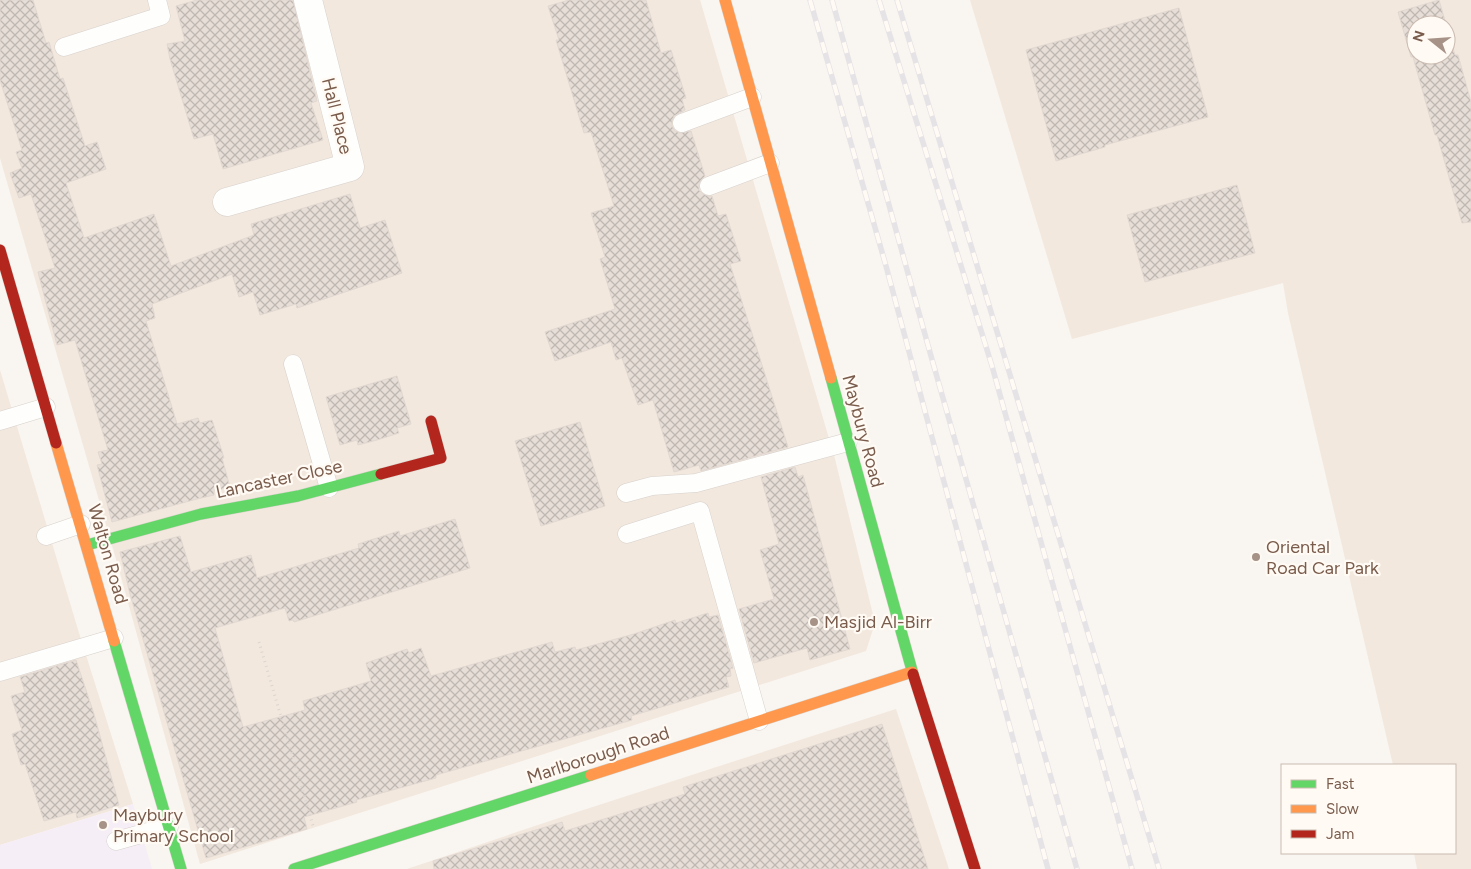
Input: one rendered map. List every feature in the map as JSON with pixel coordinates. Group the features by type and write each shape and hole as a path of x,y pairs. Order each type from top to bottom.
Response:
{"street":[{"name":"Hall Place","path":"227,202 350,167 308,0"},
{"name":"Maybury Road","path":"725,0 912,672 975,869"},
{"name":"Walton Road","path":"0,250 181,869"},
{"name":"Lancaster Close","path":"87,544 201,514 298,496 441,458 431,421"},
{"name":"Marlborough Road","path":"294,869 912,672"}],"lane":[{"path":"64,47 161,16 157,0"},
{"path":"682,123 752,97"},
{"path":"709,186 770,163"},
{"path":"293,364 329,488"},
{"path":"0,420 46,407"},
{"path":"626,493 652,486 696,483 848,442"},
{"path":"627,534 700,511 760,721"},
{"path":"46,536 81,524"},
{"path":"0,672 114,638"},
{"path":"116,841 169,828"}],"path":[{"path":"259,642 322,861"}],"shaded area":[{"path":"0,0 700,0 835,459 875,623 866,651 200,864 118,566 0,158"},
{"path":"970,0 1471,0 1471,869 1417,869 1414,854 1456,854 1456,764 1393,764 1288,313 1283,283 1072,339"},
{"path":"0,370 79,633 133,804 0,845"},
{"path":"896,709 949,869 407,869 568,815"},
{"name":"Maybury Primary School","path":"133,804 152,869 0,869 0,845"}],"building":[{"path":"0,0 33,0 46,43 49,42 60,79 63,78 85,146 97,142 106,169 66,183 84,238 154,214 171,266 254,235 251,224 350,194 360,228 385,220 402,273 297,308 296,304 260,315 253,292 239,297 232,274 152,304 155,318 146,321 177,424 198,418 200,423 212,420 224,458 222,458 230,487 214,491 214,495 112,522 97,465 102,464 98,452 108,450 75,340 57,345 38,272 55,268 31,194 19,198 10,173 22,168 16,152 22,150 0,80"},
{"path":"197,0 293,0 317,101 311,103 323,140 223,169 213,134 194,139 167,44 185,41 176,6"},
{"path":"569,0 646,0 661,53 671,50 686,98 682,99 685,110 674,116 672,126 675,131 680,133 691,131 705,176 699,184 699,190 703,194 712,196 718,216 726,214 741,261 730,264 788,447 701,471 699,465 674,472 653,400 638,405 622,358 616,360 611,342 555,361 545,332 615,309 600,259 605,257 591,213 614,206 591,132 584,133 556,40 559,40 548,6"},
{"path":"1439,0 1443,15 1406,15 1406,40 1398,12"},
{"path":"1179,8 1208,117 1105,145 1105,147 1056,161 1026,50"},
{"path":"1456,55 1458,55 1471,102 1471,222 1462,223 1437,135 1435,135 1415,65 1456,65"},
{"path":"1237,185 1255,253 1145,282 1127,215"},
{"path":"397,376 411,424 397,428 399,433 377,440 358,445 357,440 340,445 326,397"},
{"path":"580,422 605,506 541,526 515,441"},
{"path":"795,467 798,477 803,475 850,649 810,660 807,648 754,663 739,609 774,599 760,550 779,544 761,477"},
{"path":"455,519 470,568 294,622 293,620 289,621 285,608 215,628 243,727 305,710 303,701 371,681 366,663 407,649 409,653 421,648 431,676 552,642 555,652 575,647 576,650 634,634 675,620 676,623 708,613 709,617 718,615 733,668 730,669 731,676 726,677 729,687 631,716 632,720 436,775 436,778 356,800 357,802 304,817 307,829 206,858 130,594 120,552 180,536 191,572 251,555 257,578 359,548 358,544 399,531 400,536"},
{"path":"76,660 94,714 119,805 77,818 76,812 44,821 25,764 21,765 12,734 22,730 11,696 25,692 20,677"},
{"path":"882,724 928,869 434,869 433,861 562,822 565,831 685,794 683,787"}],"railway":[{"path":"810,0 886,266 1048,869"},
{"path":"832,0 1077,869"},
{"path":"879,0 992,366 1132,869"},
{"path":"897,0 1159,869"}],"traffic: fast":[{"path":"831,378 913,674"},
{"path":"87,545 201,514 298,496 381,474"},
{"path":"114,641 181,869"},
{"path":"294,869 591,775"}],"traffic: slow":[{"path":"725,0 831,378"},
{"path":"56,443 114,641"},
{"path":"591,775 912,672"}],"traffic: jam":[{"path":"0,250 56,443"},
{"path":"381,474 441,458 431,421"},
{"path":"913,674 975,869"}],"place":[{"name":"Oriental Road Car Park","path":"1256,557"},
{"name":"Masjid Al-Birr","path":"814,622"},
{"name":"Maybury Primary School","path":"103,825"}]}
